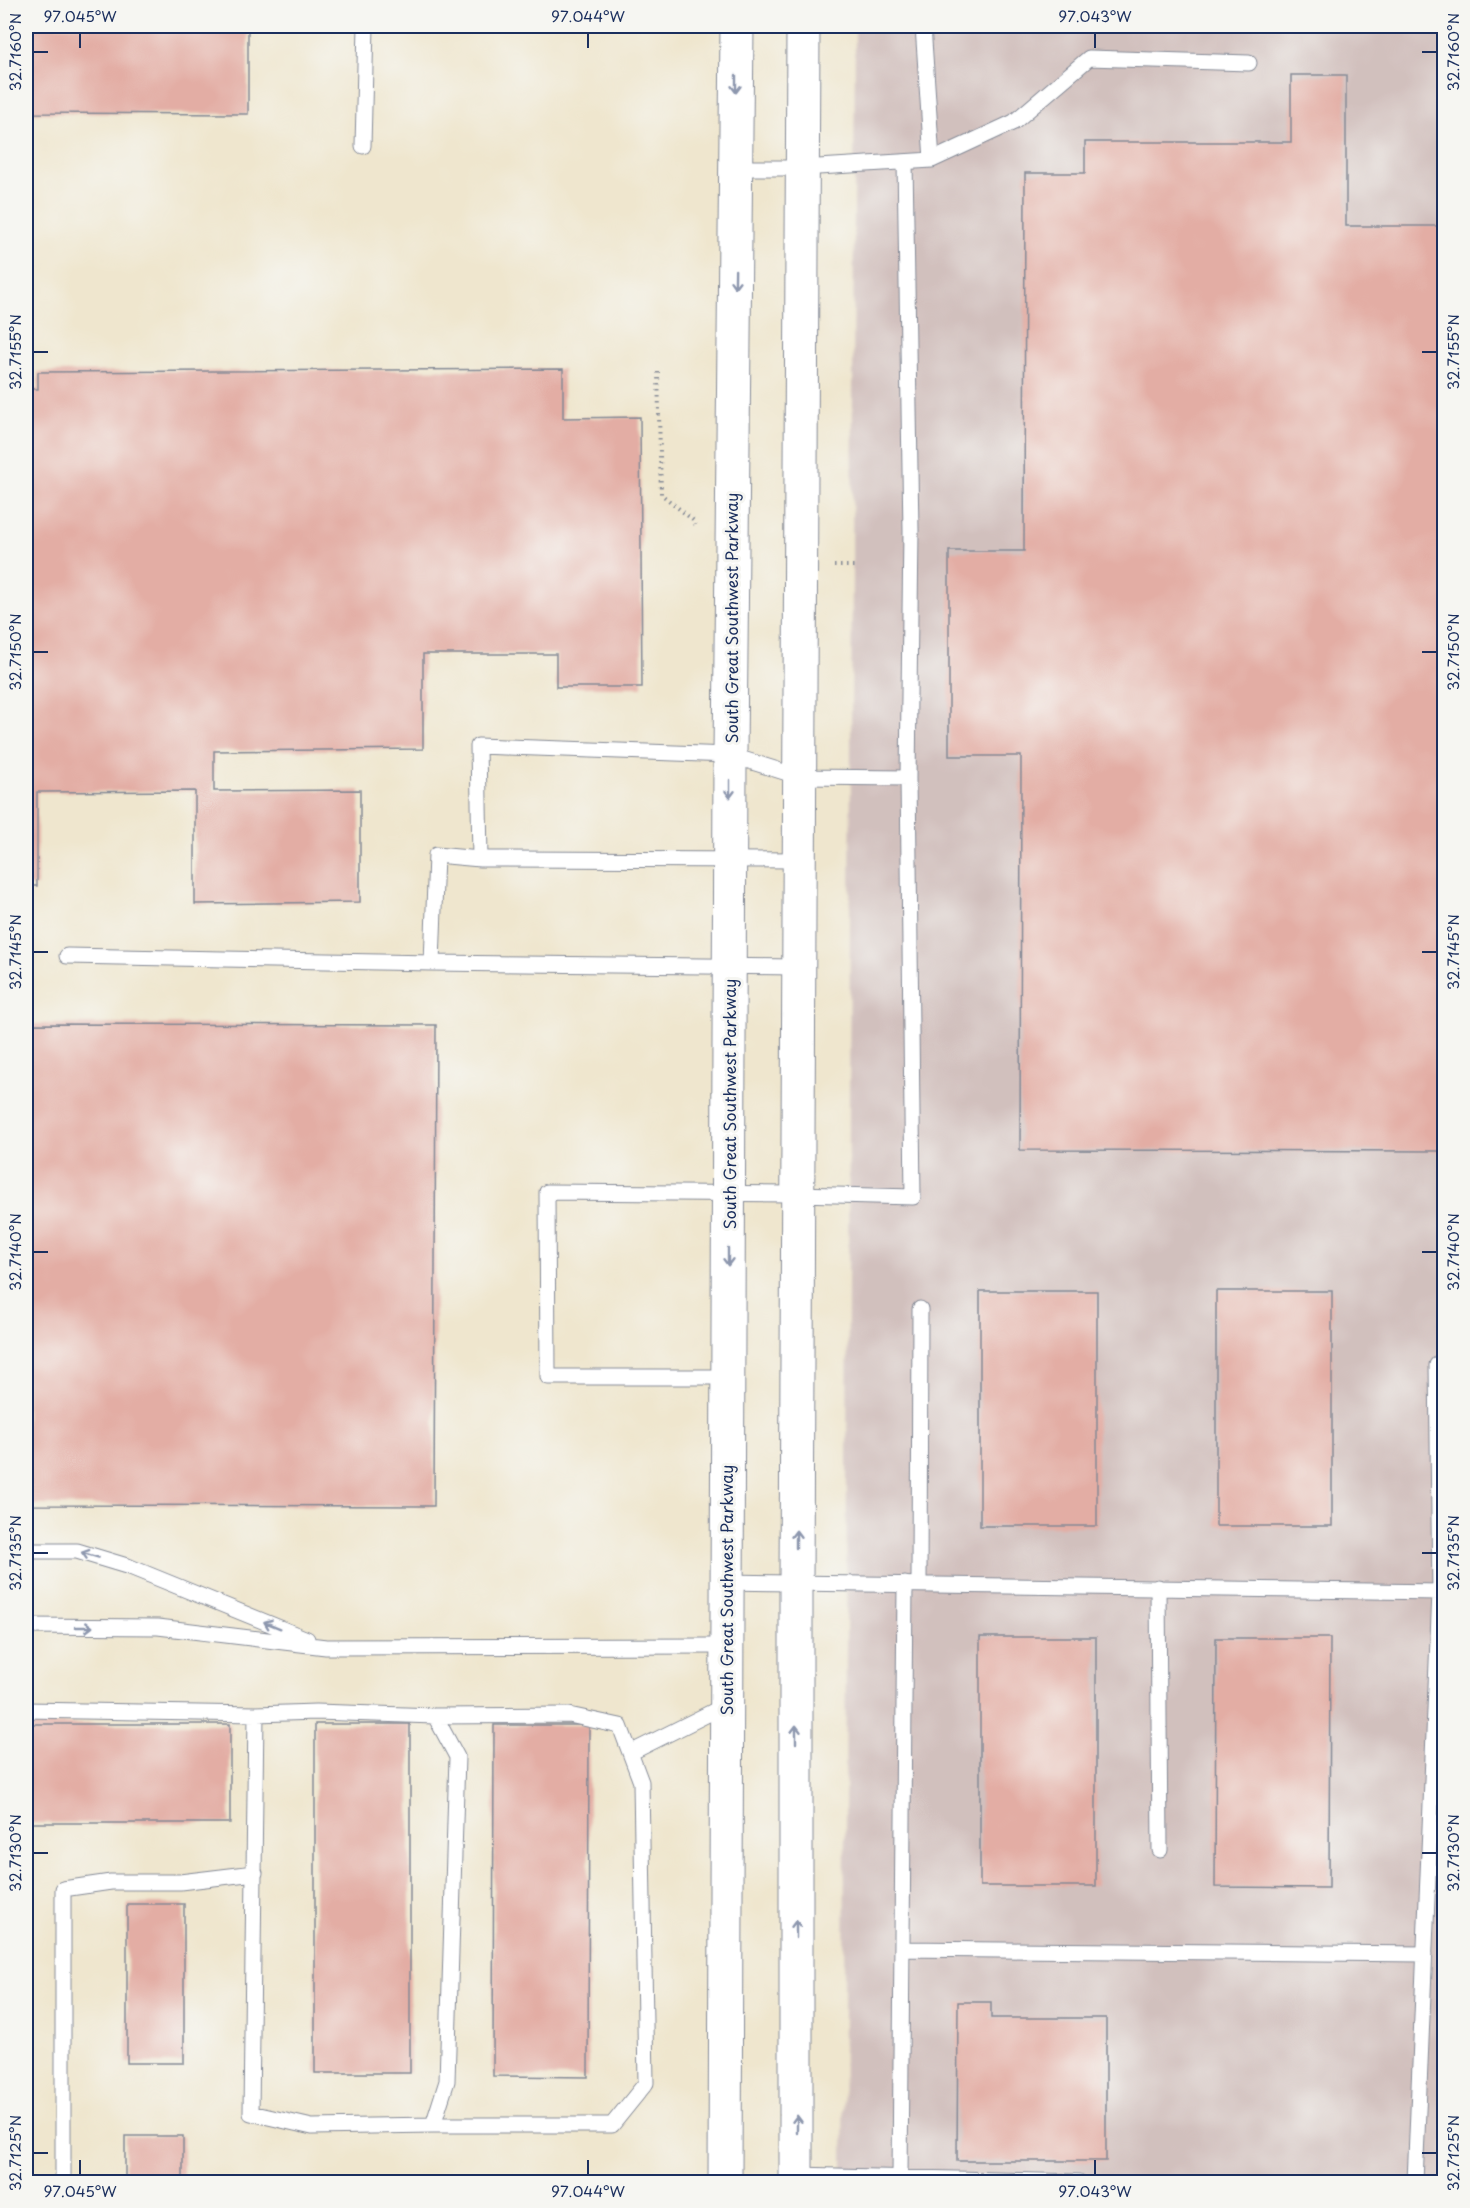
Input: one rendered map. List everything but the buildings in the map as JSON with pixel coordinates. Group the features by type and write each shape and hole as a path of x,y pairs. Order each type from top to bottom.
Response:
{"main road":[{"name":"South Great Southwest Parkway","path":"725,2182 730,755 737,26"},
{"path":"797,2179 797,1194 803,26"}],"lane":[{"path":"363,146 366,26"},
{"path":"923,26 932,160"},
{"path":"736,168 802,168 932,160 1014,122 1089,58 1250,63"},
{"path":"727,1377 548,1377 547,1192 913,1197 908,778 911,531 905,162"},
{"path":"480,859 478,746 730,755 800,777 908,778"},
{"path":"432,963 436,855 480,859 799,860"},
{"path":"67,956 798,967"},
{"path":"900,2178 902,1949 920,1309"},
{"path":"1415,2182 1440,1592 1437,1365 1444,1358"},
{"path":"26,1551 77,1551 130,1567 326,1647"},
{"path":"726,1582 1440,1592"},
{"path":"1158,1587 1160,1850"},
{"path":"26,1626 158,1627 326,1647 726,1646"},
{"path":"630,1752 726,1705"},
{"path":"26,1710 256,1714 316,1712 435,1716 569,1715 620,1726 641,1782 646,2083 612,2125 312,2127 251,2113 256,1714"},
{"path":"433,2125 447,2081 457,1757 435,1716"},
{"path":"63,2182 63,1889 111,1882 180,1882 255,1873"},
{"path":"902,1949 1425,1954"},
{"path":"797,2179 900,2178 1079,2182"}],"path":[{"path":"658,372 661,494 694,521 696,532"},
{"path":"827,566 854,566"}],"shaded area":[{"path":"855,26 1444,26 1444,2182 843,2182"}]}
